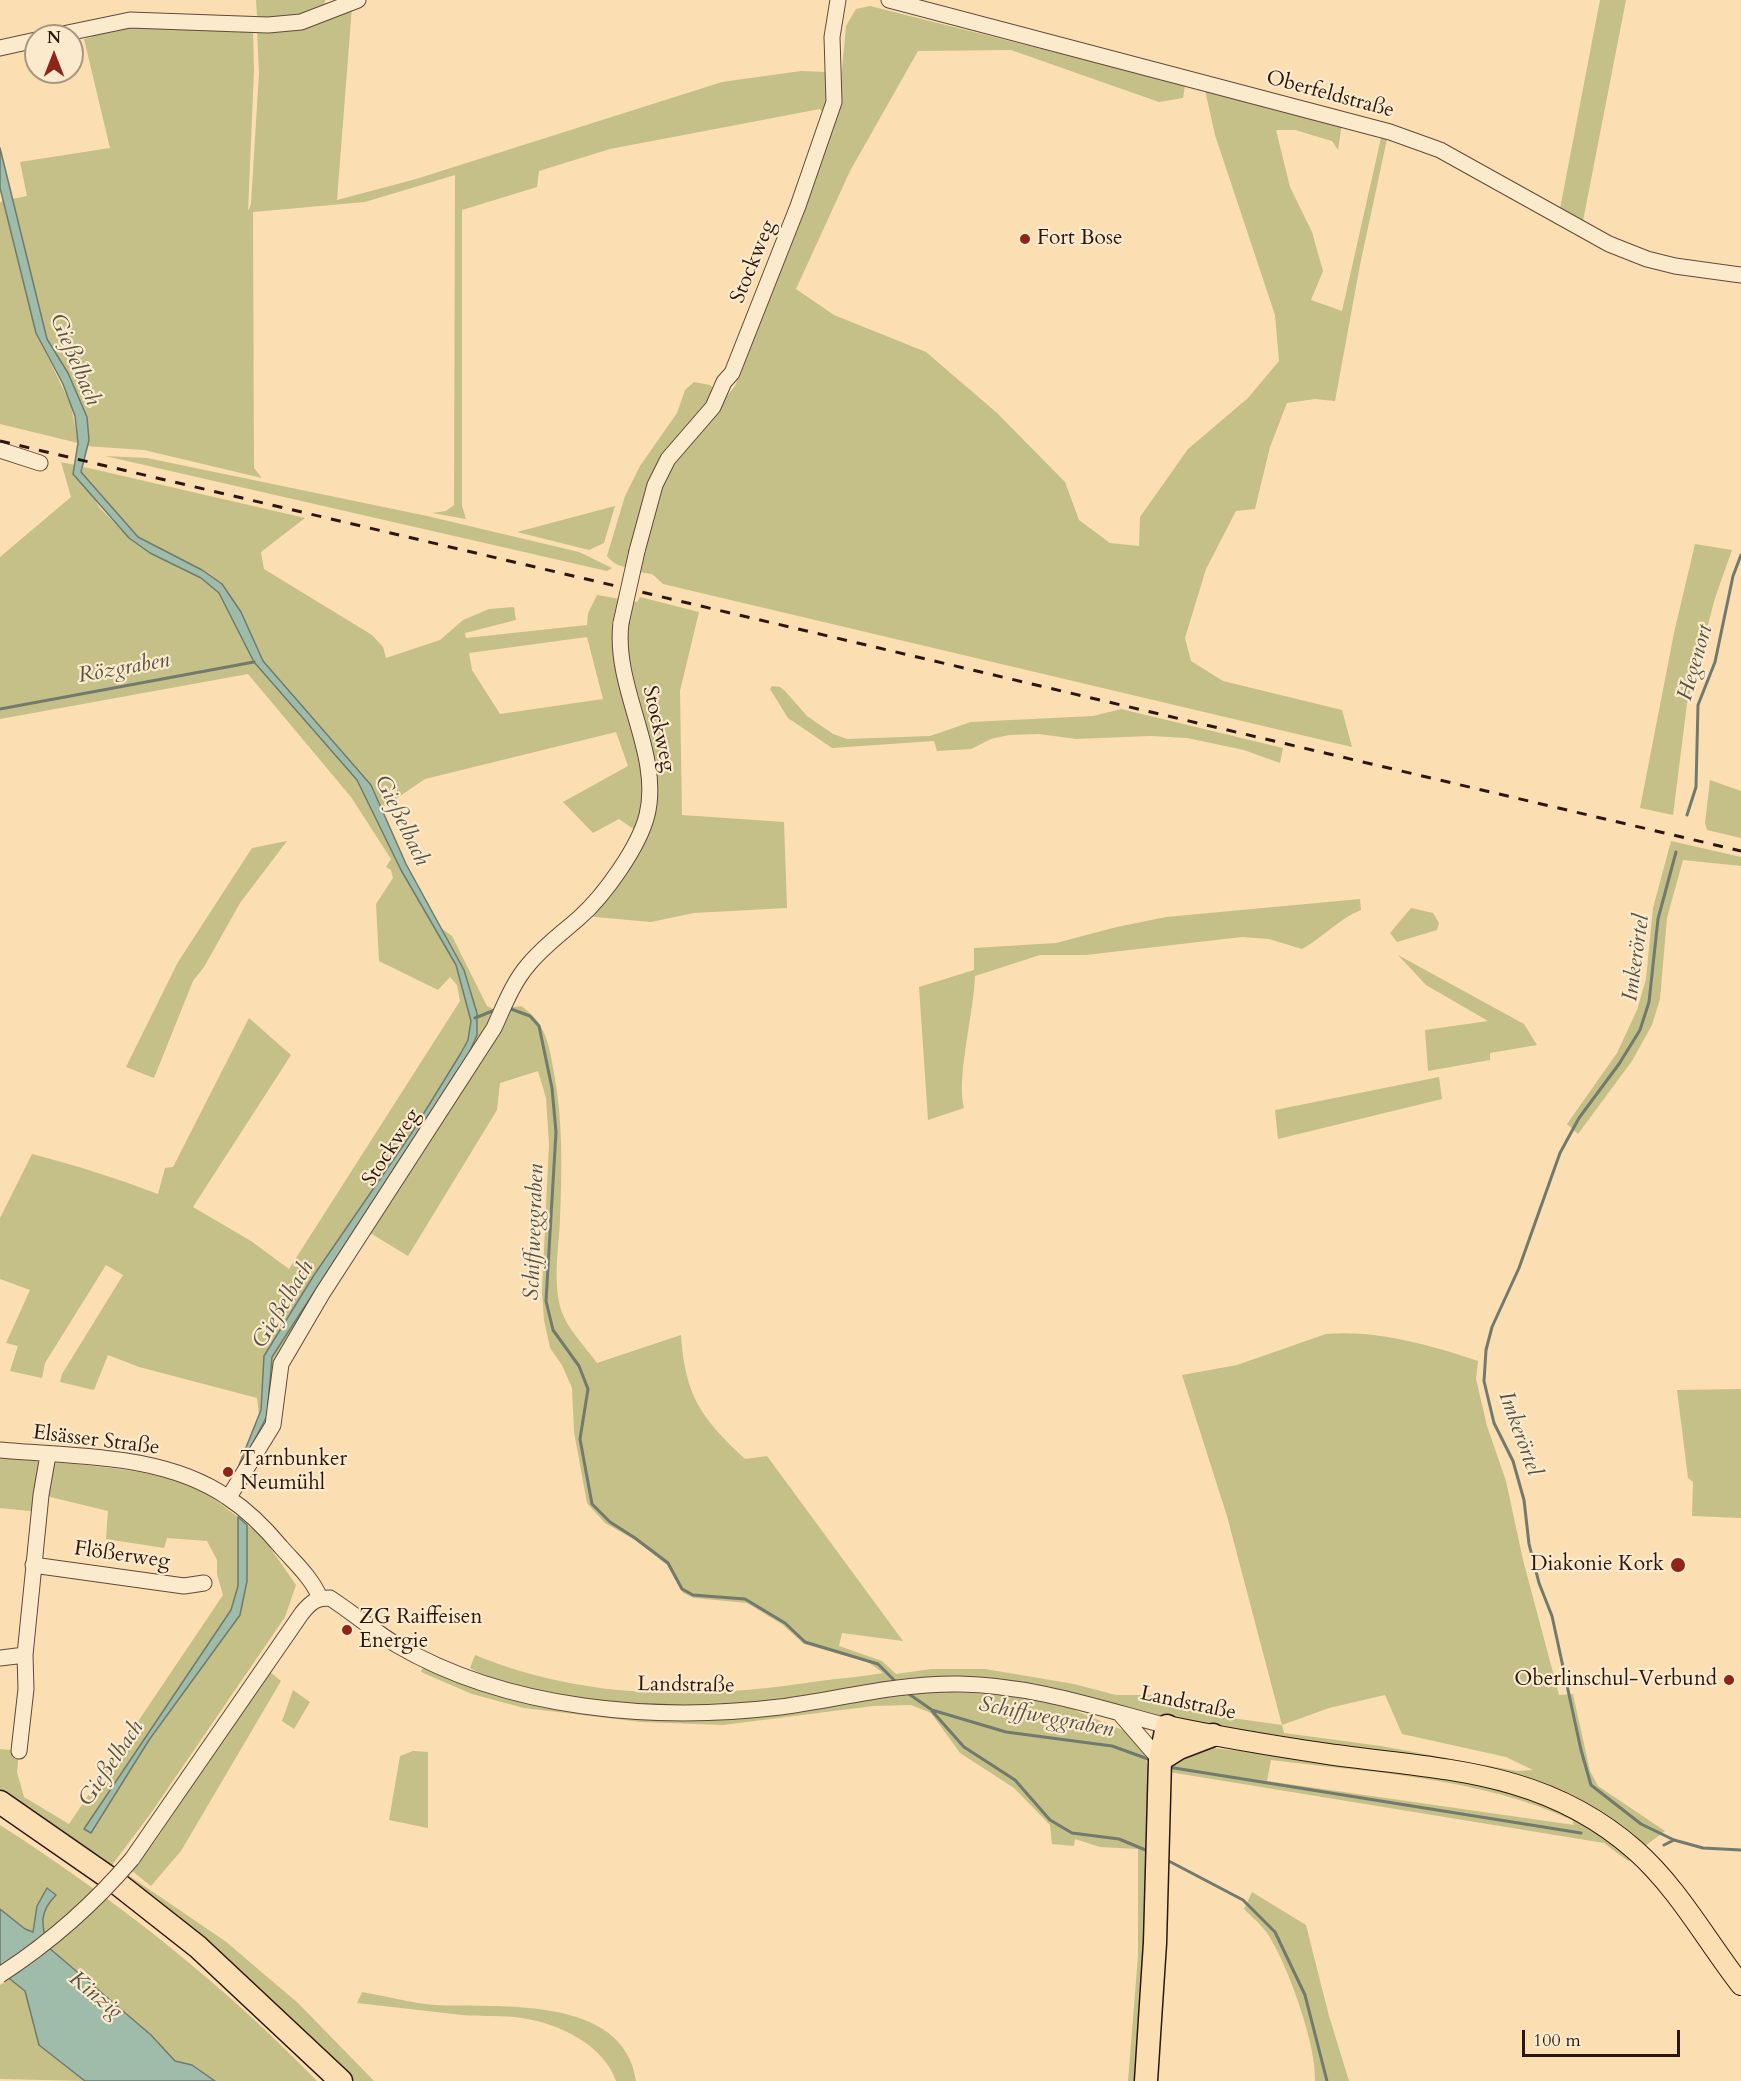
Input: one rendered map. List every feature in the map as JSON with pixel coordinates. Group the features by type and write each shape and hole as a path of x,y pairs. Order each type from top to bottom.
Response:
{"highway":[{"path":"1146,2081 1155,1943 1160,1760 1167,1726"},
{"path":"1160,1760 1179,1748 1213,1736"},
{"path":"0,1802 118,1884 198,1947 341,2081"},
{"path":"0,1817 114,1895 193,1958 327,2081"}],"main road":[{"name":"Landstraße","path":"1167,1726 1213,1736 1327,1754 1472,1772 1505,1780 1555,1799 1580,1811 1616,1834 1655,1870 1741,1985"}],"street":[{"path":"84,30 130,20 268,25 301,22 358,0"},
{"name":"Stockweg","path":"228,1497 273,1425 281,1364 322,1294 494,1028 511,990 528,964 584,913 604,890 630,851 646,816 650,782 620,663 621,623 637,551 655,485 668,459 713,406 724,382 732,373 798,206 834,102 832,37 838,0"},
{"name":"Oberfeldstraße","path":"889,0 1390,132 1440,150 1609,244 1647,259 1676,266 1741,275"},
{"path":"0,48 24,43"},
{"path":"0,450 40,463"},
{"name":"Elsässer Straße","path":"0,1450 110,1460 146,1466 202,1482 228,1497 270,1533 306,1576 320,1598"},
{"path":"19,1751 26,1689 25,1655 33,1565 48,1455"},
{"name":"Flößerweg","path":"33,1565 184,1586 204,1583"},
{"path":"0,1975 48,1942 78,1917 132,1859 302,1612 311,1602 320,1598"},
{"name":"Landstraße","path":"320,1598 330,1598 397,1645 465,1676 543,1698 647,1711 728,1712 909,1686 959,1684 1010,1687 1167,1726"},
{"path":"0,1658 25,1655"},
{"path":"1119,1713 1138,1732 1160,1760"}],"shaded area":[{"path":"256,0 325,0 324,12 261,20 257,15"},
{"path":"1600,0 1626,0 1582,226 1559,214"},
{"path":"870,6 1185,85 1183,98 1159,102 1011,50 918,51 850,171 796,289 834,315 926,352 997,413 1065,482 1079,520 1110,543 1139,546 1140,517 1188,449 1248,398 1279,361 1275,315 1215,135 1205,90 1342,124 1338,150 1332,141 1295,130 1276,130 1290,187 1312,232 1323,271 1311,300 1342,311 1381,138 1387,139 1360,265 1335,401 1315,399 1287,403 1270,447 1255,509 1236,511 1206,569 1185,638 1191,661 1223,681 1342,710 1352,747 663,584 652,574 639,572 656,499 673,465 735,386 809,196 839,102 846,26 856,9"},
{"path":"352,7 337,200 416,179 722,82 801,71 829,72 829,99 825,115 820,109 610,149 539,171 537,187 462,210 462,506 466,519 432,513 446,511 454,505 455,175 365,202 253,212 254,468 262,478 144,450 85,446 87,417 68,373 47,339 12,199 27,196 20,162 110,148 84,39 92,37 89,31 127,24 253,30 254,71 248,211 251,204 259,73 257,29"},
{"path":"4,201 36,333 71,405 78,443 0,424 0,202"},
{"path":"694,382 710,385 716,391 675,444 631,568 618,565 607,556 625,496 640,466 677,413 685,390"},
{"path":"105,456 147,458 427,516 579,552 612,568 607,571"},
{"path":"61,462 75,465 99,507 129,538 150,553 201,578 219,592 236,622 250,655 357,780 401,870 456,965 471,1021 468,1040 411,1134 314,1275 264,1356 263,1397 259,1416 257,1398 139,1367 108,1355 94,1390 60,1382 62,1374 123,1275 106,1265 45,1363 42,1378 10,1371 18,1346 6,1343 30,1290 0,1279 0,1218 32,1154 95,1172 158,1194 165,1168 173,1167 249,1018 291,1055 193,1207 251,1241 289,1269 460,1001 457,985 450,977 438,990 379,961 376,904 393,878 391,870 386,867 391,859 351,797 248,674 0,719 0,557 71,497"},
{"path":"84,467 305,518 261,552 264,569 372,635 383,647 386,658 440,640 463,620 489,609 514,607 516,620 465,633 466,638 587,625 588,613 597,595 637,602 640,597 699,612 680,691 682,815 784,822 787,908 694,913 651,922 584,916 642,835 619,819 593,833 563,802 628,766 616,732 425,779 381,809 364,776 263,661 241,612 222,584 202,570 138,537 85,480 81,472","holes":["587,637 603,699 500,714 472,670 469,653"]},
{"path":"615,506 604,543 589,550 517,532"},
{"path":"1695,544 1732,550 1715,598 1687,704 1673,815 1640,808 1674,633"},
{"path":"772,686 780,687 785,691 807,716 833,734 847,739 930,736 971,722 1093,716 1121,709 1283,748 1280,763 1244,750 1187,738 1150,736 1076,739 1039,734 1009,735 991,739 971,749 937,751 934,741 832,748 788,718 770,689"},
{"path":"1710,780 1741,791 1741,838 1707,830 1705,823"},
{"path":"287,841 240,903 204,967 193,981 154,1078 126,1067 178,962 252,848"},
{"path":"1671,841 1741,857 1741,866 1683,860 1667,918 1660,999 1652,1025 1632,1061 1578,1134 1567,1124 1617,1053 1637,1010 1646,979 1653,908"},
{"path":"1360,899 1361,910 1345,918 1302,949 1269,939 1242,937 1086,955 1040,955 975,976 962,1080 964,1108 928,1120 919,987 974,970 974,948 1056,943 1166,917"},
{"path":"1411,908 1433,913 1439,923 1437,930 1397,942 1390,933"},
{"path":"441,928 452,936 487,1006 495,1010 521,1006 541,1027 548,1044 557,1091 561,1146 557,1285 560,1306 566,1321 597,1363 681,1335 686,1374 691,1390 706,1418 745,1459 767,1456 903,1641 842,1633 839,1646 882,1661 896,1674 931,1669 985,1669 1074,1684 1116,1695 1162,1695 1232,1718 1282,1725 1227,1516 1182,1375 1237,1365 1326,1334 1365,1334 1403,1340 1478,1361 1476,1379 1487,1426 1506,1481 1523,1560 1559,1695 1573,1694 1590,1771 1598,1786 1665,1831 1641,1849 1583,1806 1206,1727 1031,1685 700,1708 610,1703 561,1695 491,1679 470,1668 475,1655 517,1670 560,1681 645,1692 689,1693 776,1687 883,1673 868,1662 804,1644 783,1625 747,1603 694,1598 683,1593 667,1565 635,1540 605,1523 587,1503 574,1432 572,1388 562,1365 550,1348 544,1320 542,1292 549,1144 546,1098 538,1071 500,1083 497,1110 408,1256 362,1228 288,1338 269,1421 265,1419 271,1357 435,1105 477,1035 477,1013 464,970","holes":["1385,1695 1402,1734 1506,1757 1533,1770 1517,1771 1381,1746 1284,1733 1282,1725 1329,1708"]},
{"path":"1398,955 1524,1024 1537,1045 1490,1053 1490,1060 1428,1071 1425,1030 1488,1021 1426,985"},
{"path":"1439,1077 1442,1099 1278,1139 1275,1110"},
{"path":"1741,1389 1741,1518 1692,1516 1693,1482 1688,1478 1677,1390"},
{"path":"0,1458 151,1474 196,1488 238,1517 238,1586 231,1610 85,1828 91,1833 149,1740 240,1615 247,1581 247,1525 262,1536 296,1585 285,1617 151,1813 109,1869 0,1796 0,1749 19,1751 17,1772 24,1797 69,1824 223,1595 217,1574 217,1560 207,1541 167,1538 164,1548 106,1539 108,1511 42,1495 39,1512 0,1508"},
{"path":"425,1663 593,1713 866,1700 929,1691 1011,1695 1069,1708 1125,1731 1144,1752 1151,1779 1141,2081 1128,2081 1138,1956 1138,1849 1100,1847 1075,1839 1074,1846 1052,1844 1050,1825 1014,1788 960,1753 931,1713 911,1705 873,1706 723,1725 641,1722 524,1708 472,1694 421,1672"},
{"path":"270,1672 281,1681 181,1851 151,1886 132,1871 155,1841"},
{"path":"293,1690 310,1702 294,1729 282,1721"},
{"path":"1205,1747 1471,1778 1574,1815 1634,1859 1628,1861 1604,1843 1169,1772 1181,1756","holes":["1271,1760 1386,1773 1500,1794 1572,1820 1574,1825 1267,1781"]},
{"path":"413,1751 428,1752 428,1828 389,1820 400,1756"},
{"path":"0,1825 84,1882 166,1944 244,2010 317,2081 215,2081 192,2065 175,2061 151,2035 48,1947 43,1919 50,1901 56,1895 48,1888 37,1906 33,1932 25,1929 0,1909"},
{"path":"128,1875 225,1941 298,2003 374,2081 354,2081 317,2044 124,1880"},
{"path":"1252,1892 1306,1925 1329,2016 1349,2081 1315,2081 1311,2048 1300,2007 1277,1949 1267,1932 1244,1909"},
{"path":"10,1979 25,1991 39,2045 85,2081 0,2079 0,1985"},
{"path":"362,1992 435,2005 523,2007 583,2020 608,2033 626,2053 636,2081 616,2081 610,2068 590,2047 578,2038 550,2025 514,2017 462,2015 357,2003"}],"water":[{"path":"0,148 47,339 68,373 87,417 89,440 81,472 138,537 202,570 222,584 241,612 263,661 371,785 406,864 464,970 477,1013 477,1035 469,1053 272,1357 267,1416 241,1466 239,1465 261,1410 264,1356 314,1275 411,1134 468,1040 471,1021 456,965 401,870 357,780 254,662 219,593 201,578 150,553 129,538 73,474 78,443 75,416 63,384 36,333 0,188"},
{"path":"238,1517 247,1525 247,1581 240,1615 149,1740 91,1833 84,1829 231,1610 238,1586"},
{"name":"Kinzig","path":"47,1888 56,1895 50,1901 43,1919 48,1947 151,2035 175,2061 192,2065 215,2081 85,2081 39,2045 25,1991 0,1971 0,1909 25,1929 33,1932 37,1906"}],"waterway":[{"name":"Hegenort","path":"1687,815 1696,787 1698,705 1715,662 1733,576 1741,555"},
{"name":"Rözgraben","path":"0,709 254,662"},
{"name":"Imkerörtel","path":"1676,852 1658,919 1649,1002 1640,1030 1619,1064 1579,1118 1560,1153 1519,1268 1492,1327 1486,1350 1484,1381 1494,1423 1513,1461 1524,1500 1529,1544 1539,1583 1552,1616 1581,1750 1591,1785 1641,1824 1674,1840 1703,1848 1741,1850"},
{"name":"Schiffweggraben","path":"511,1009 530,1016 539,1026 552,1088 556,1132 546,1301 553,1330 579,1366 588,1389 580,1439 592,1504 610,1522 668,1563 682,1589 693,1595 745,1599 785,1623 805,1642 878,1664 897,1683"},
{"path":"475,1018 495,1010"},
{"name":"Schiffweggraben","path":"906,1692 932,1710 1006,1732 1112,1746 1151,1760"},
{"path":"932,1711 964,1747 1015,1780 1050,1820 1072,1833 1119,1839 1148,1851"},
{"name":"Schiffweggraben","path":"1168,1767 1581,1833"},
{"path":"1664,1845 1674,1840"},
{"path":"1165,1859 1243,1900 1275,1932 1305,1995 1327,2081"}],"railway":[{"path":"0,441 1741,851"}],"place":[{"name":"Fort Bose","path":"1025,239"},
{"name":"Tarnbunker Neumühl","path":"228,1472"},
{"name":"Diakonie Kork","path":"1678,1565"},
{"name":"ZG Raiffeisen Energie","path":"347,1630"},
{"name":"Oberlinschul-Verbund","path":"1729,1680"}],"water label":[{"name":"Gießelbach","path":"74,360"},
{"name":"Gießelbach","path":"401,821"},
{"name":"Gießelbach","path":"284,1305"},
{"name":"Gießelbach","path":"112,1764"}]}
